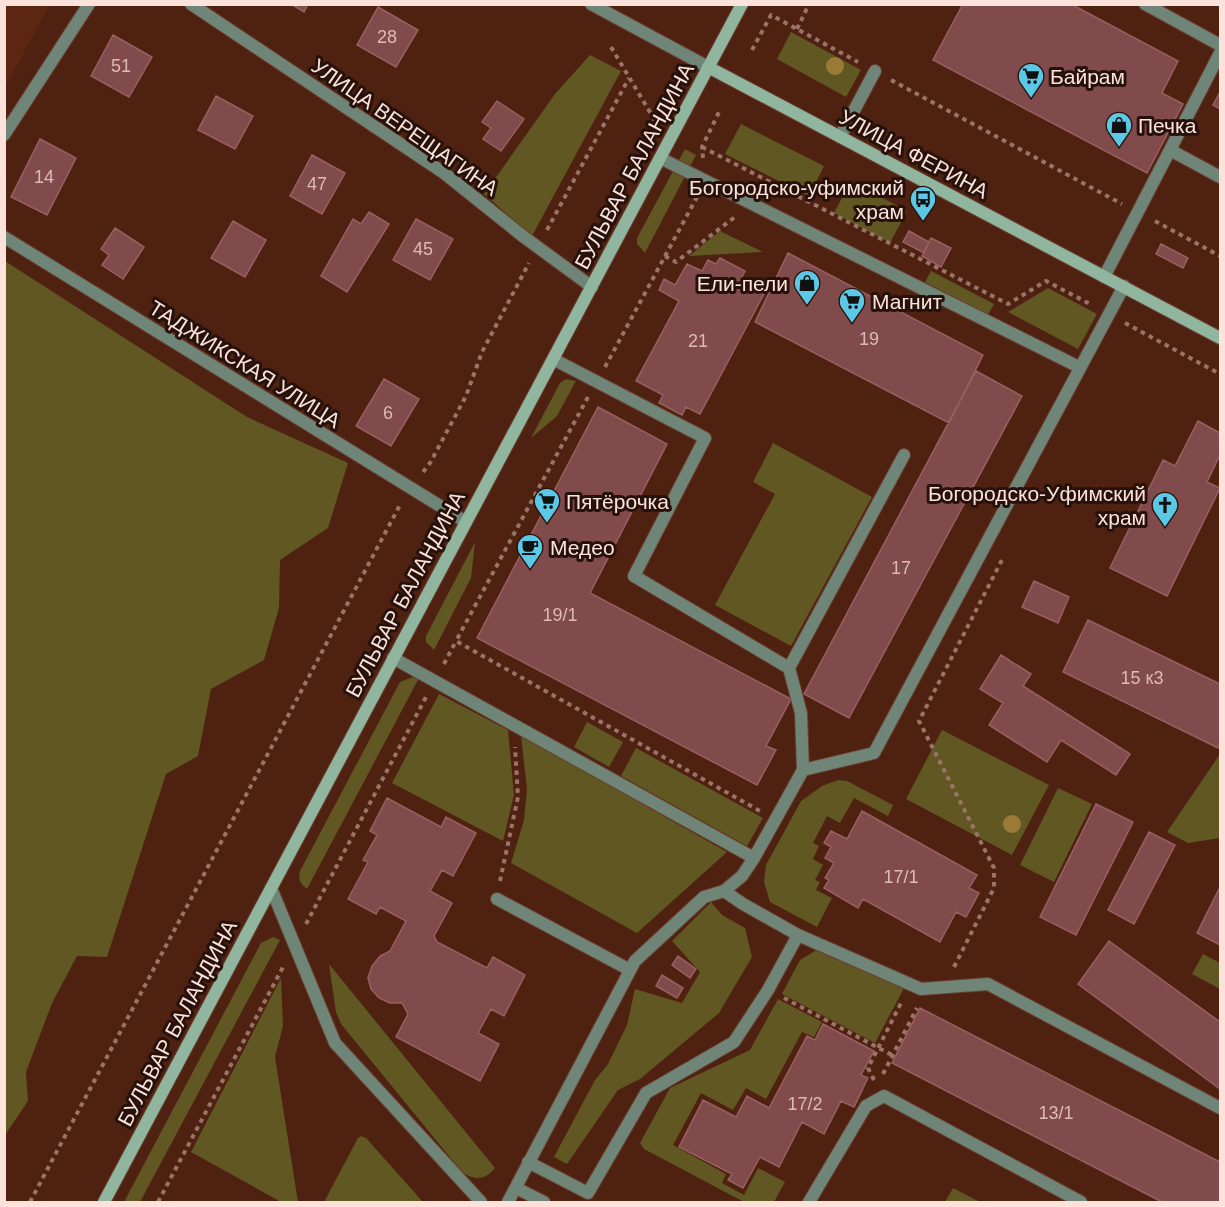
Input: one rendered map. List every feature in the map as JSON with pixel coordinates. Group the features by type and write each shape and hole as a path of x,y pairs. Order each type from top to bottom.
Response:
{"main road":[{"name":"БУЛЬВАР БАЛАНДИНА","path":"104,1203 742,4"},
{"name":"УЛИЦА ФЕРИНА","path":"708,67 1221,338"}],"street":[{"path":"4,135 89,4"},
{"name":"УЛИЦА ВЕРЕЩАГИНА","path":"191,4 444,173 592,287"},
{"name":"УЛИЦА ФЕРИНА","path":"591,4 708,67"},
{"path":"1145,4 1221,45"},
{"path":"1104,277 1221,54"},
{"path":"840,137 875,71"},
{"path":"1170,150 1221,177"},
{"path":"660,158 1079,367"},
{"name":"ТАДЖИКСКАЯ УЛИЦА","path":"4,237 466,522"},
{"path":"803,770 874,753 1124,286"},
{"path":"553,358 705,438 634,576 789,668"},
{"path":"508,1203 635,961 704,897 724,891 742,876 803,770 801,713 789,668 904,455"},
{"path":"393,658 754,858"},
{"path":"271,888 335,1043 481,1203"},
{"path":"724,891 798,935 921,989 988,984 1221,1108"},
{"path":"497,899 630,970"},
{"path":"528,1162 588,1193 646,1093 734,1042 768,990 798,935"},
{"path":"809,1203 866,1107 884,1096 1081,1203"},
{"path":"516,1188 544,1203"}],"path":[{"path":"796,29 809,4"},
{"path":"752,50 771,15 1221,256"},
{"path":"611,47 657,125"},
{"path":"30,1203 409,488 430,464 466,396 482,352 629,78"},
{"path":"720,110 702,147 706,181 456,641 776,820"},
{"path":"702,147 1008,304 1046,281 1221,374"},
{"path":"665,256 676,262 753,204"},
{"path":"919,721 994,868 994,888 952,972 948,987"},
{"path":"497,899 518,797 514,725"},
{"path":"868,1068 911,985"},
{"path":"768,990 892,1055"},
{"path":"883,1074 921,1000"}],"shaded area":[{"path":"4,5 50,5 5,87"},
{"path":"791,32 861,70 846,97 777,59"},
{"path":"590,55 621,71 532,236 484,194 555,94"},
{"path":"741,124 824,166 809,196 725,154"},
{"path":"685,149 696,155 645,253 637,244 637,238"},
{"path":"851,181 907,211 890,243 834,213"},
{"path":"720,231 763,252 689,256"},
{"path":"5,261 247,417 348,463 328,528 280,560 279,608 264,660 211,689 198,756 166,774 107,957 77,956 52,1003 26,1072 28,1101 5,1135"},
{"path":"931,271 994,304 988,315 925,282"},
{"path":"1048,288 1097,314 1078,349 1008,312"},
{"path":"566,379 576,381 557,416 531,438 560,383"},
{"path":"773,443 872,497 791,646 715,605 775,494 753,482"},
{"path":"475,542 471,578 434,650 426,642 426,636"},
{"path":"413,677 419,678 307,889 300,882 300,871 400,682"},
{"path":"439,694 508,730 514,795 503,841 392,783"},
{"path":"587,722 623,742 609,767 574,747"},
{"path":"942,730 1049,785 1012,855 906,799"},
{"path":"521,735 727,852 637,933 511,863 524,820 527,789"},
{"path":"636,748 763,818 747,846 621,776"},
{"path":"1220,754 1220,838 1188,843 1167,832"},
{"path":"838,780 847,781 893,805 888,816 854,798 840,823 827,816 813,843 819,846 813,859 823,865 815,880 820,882 816,890 832,898 817,927 770,902 764,882 766,865 801,801 822,786"},
{"path":"1058,788 1092,804 1054,882 1020,865"},
{"path":"711,902 722,915 745,928 752,957 719,1013 640,1079 618,1090 567,1164 554,1157 595,1080 608,1064 627,1025 635,989 682,1003 700,972 672,941"},
{"path":"273,937 280,940 140,1202 124,1202 261,943"},
{"path":"818,949 904,988 875,1043 782,994 800,960"},
{"path":"1203,954 1220,963 1220,989 1192,974"},
{"path":"329,964 495,1168 488,1175 475,1178 462,1172 341,1024 336,1012"},
{"path":"281,978 283,1026 275,1057 298,1202 281,1202 191,1152"},
{"path":"778,999 822,1022 814,1037 802,1032 766,1099 746,1088 733,1110 701,1093 673,1145 726,1174 722,1183 744,1195 758,1168 785,1182 774,1202 744,1202 644,1149 640,1143 670,1088 750,1050"},
{"path":"361,1136 366,1138 423,1202 324,1202"},
{"path":"953,1188 980,1202 945,1202"}],"building":[{"path":"291,4 308,4 304,12"},
{"path":"963,4 1071,4 1178,61 1162,93 1183,104 1147,173 933,60"},
{"path":"378,7 418,30 396,67 357,45"},
{"path":"113,35 152,57 129,97 91,76"},
{"path":"1220,92 1220,109 1213,105"},
{"path":"216,96 253,116 235,149 198,130"},
{"path":"497,101 524,119 501,151 483,139 491,128 482,122"},
{"path":"40,139 76,158 47,215 11,197"},
{"path":"312,155 345,173 322,214 290,196"},
{"path":"369,212 389,224 347,292 321,276 353,219 361,224"},
{"path":"416,219 453,239 430,280 393,260"},
{"path":"233,221 266,240 245,277 211,258"},
{"path":"115,228 144,247 123,279 102,265 109,255 101,249"},
{"path":"909,231 929,242 924,253 903,242"},
{"path":"931,238 951,248 941,267 922,256"},
{"path":"1161,244 1188,258 1183,268 1156,254"},
{"path":"788,253 983,355 949,423 755,322"},
{"path":"720,258 745,271 738,285 744,288 746,284 764,294 700,414 686,407 682,415 659,403 663,395 636,381 679,301 659,290 664,279 675,285 687,264 702,271 708,260 716,264"},
{"path":"976,371 1022,396 849,718 804,694"},
{"path":"384,379 419,399 391,446 356,426"},
{"path":"598,407 667,444 590,593 791,699 766,746 776,750 757,785 477,638"},
{"name":"Богородско-Уфимский храм","path":"1198,421 1220,433 1220,455 1207,482 1220,488 1167,596 1110,568 1163,460 1175,466"},
{"path":"1034,581 1069,597 1058,623 1022,607"},
{"path":"1088,620 1220,684 1220,743 1218,748 1063,672"},
{"path":"1001,655 1031,674 1023,686 1130,754 1116,775 1061,740 1047,762 989,725 1003,703 980,689"},
{"path":"387,798 441,827 446,817 476,833 453,876 442,870 430,891 452,903 434,936 437,942 487,968 493,957 525,975 504,1016 491,1009 478,1033 499,1044 480,1081 396,1037 408,1014 402,1003 390,1003 379,998 371,989 368,978 372,966 380,956 390,951 406,921 380,907 376,914 348,899 368,862 363,860 377,835 370,831"},
{"path":"1096,804 1133,822 1076,935 1040,917"},
{"path":"862,811 977,875 969,888 979,893 966,917 956,912 940,942 863,899 858,908 824,888 829,880 825,878 834,863 825,858 831,847 824,843 831,831 847,839"},
{"path":"1149,832 1175,845 1134,924 1108,910"},
{"path":"1220,890 1220,945 1197,933"},
{"path":"1109,941 1220,1022 1220,1089 1078,984"},
{"path":"678,956 696,969 690,978 672,965"},
{"path":"662,975 683,988 677,998 656,986"},
{"path":"920,1008 1220,1162 1220,1202 1162,1202 892,1063"},
{"path":"823,1024 874,1051 861,1075 868,1078 854,1107 841,1101 824,1134 802,1122 779,1167 760,1157 743,1188 728,1180 732,1174 679,1147 703,1100 736,1117 747,1096 769,1108 807,1036 815,1040"}],"place":[{"name":"Байрам","path":"1031,99"},
{"name":"Печка","path":"1119,148"},
{"name":"Богородско-уфимский храм","path":"923,222"},
{"name":"Ели-пели","path":"807,306"},
{"name":"Магнит","path":"852,324"},
{"name":"Пятёрочка","path":"547,524"},
{"name":"Богородско-Уфимский храм","path":"1165,528"},
{"name":"Медео","path":"530,570"}]}
